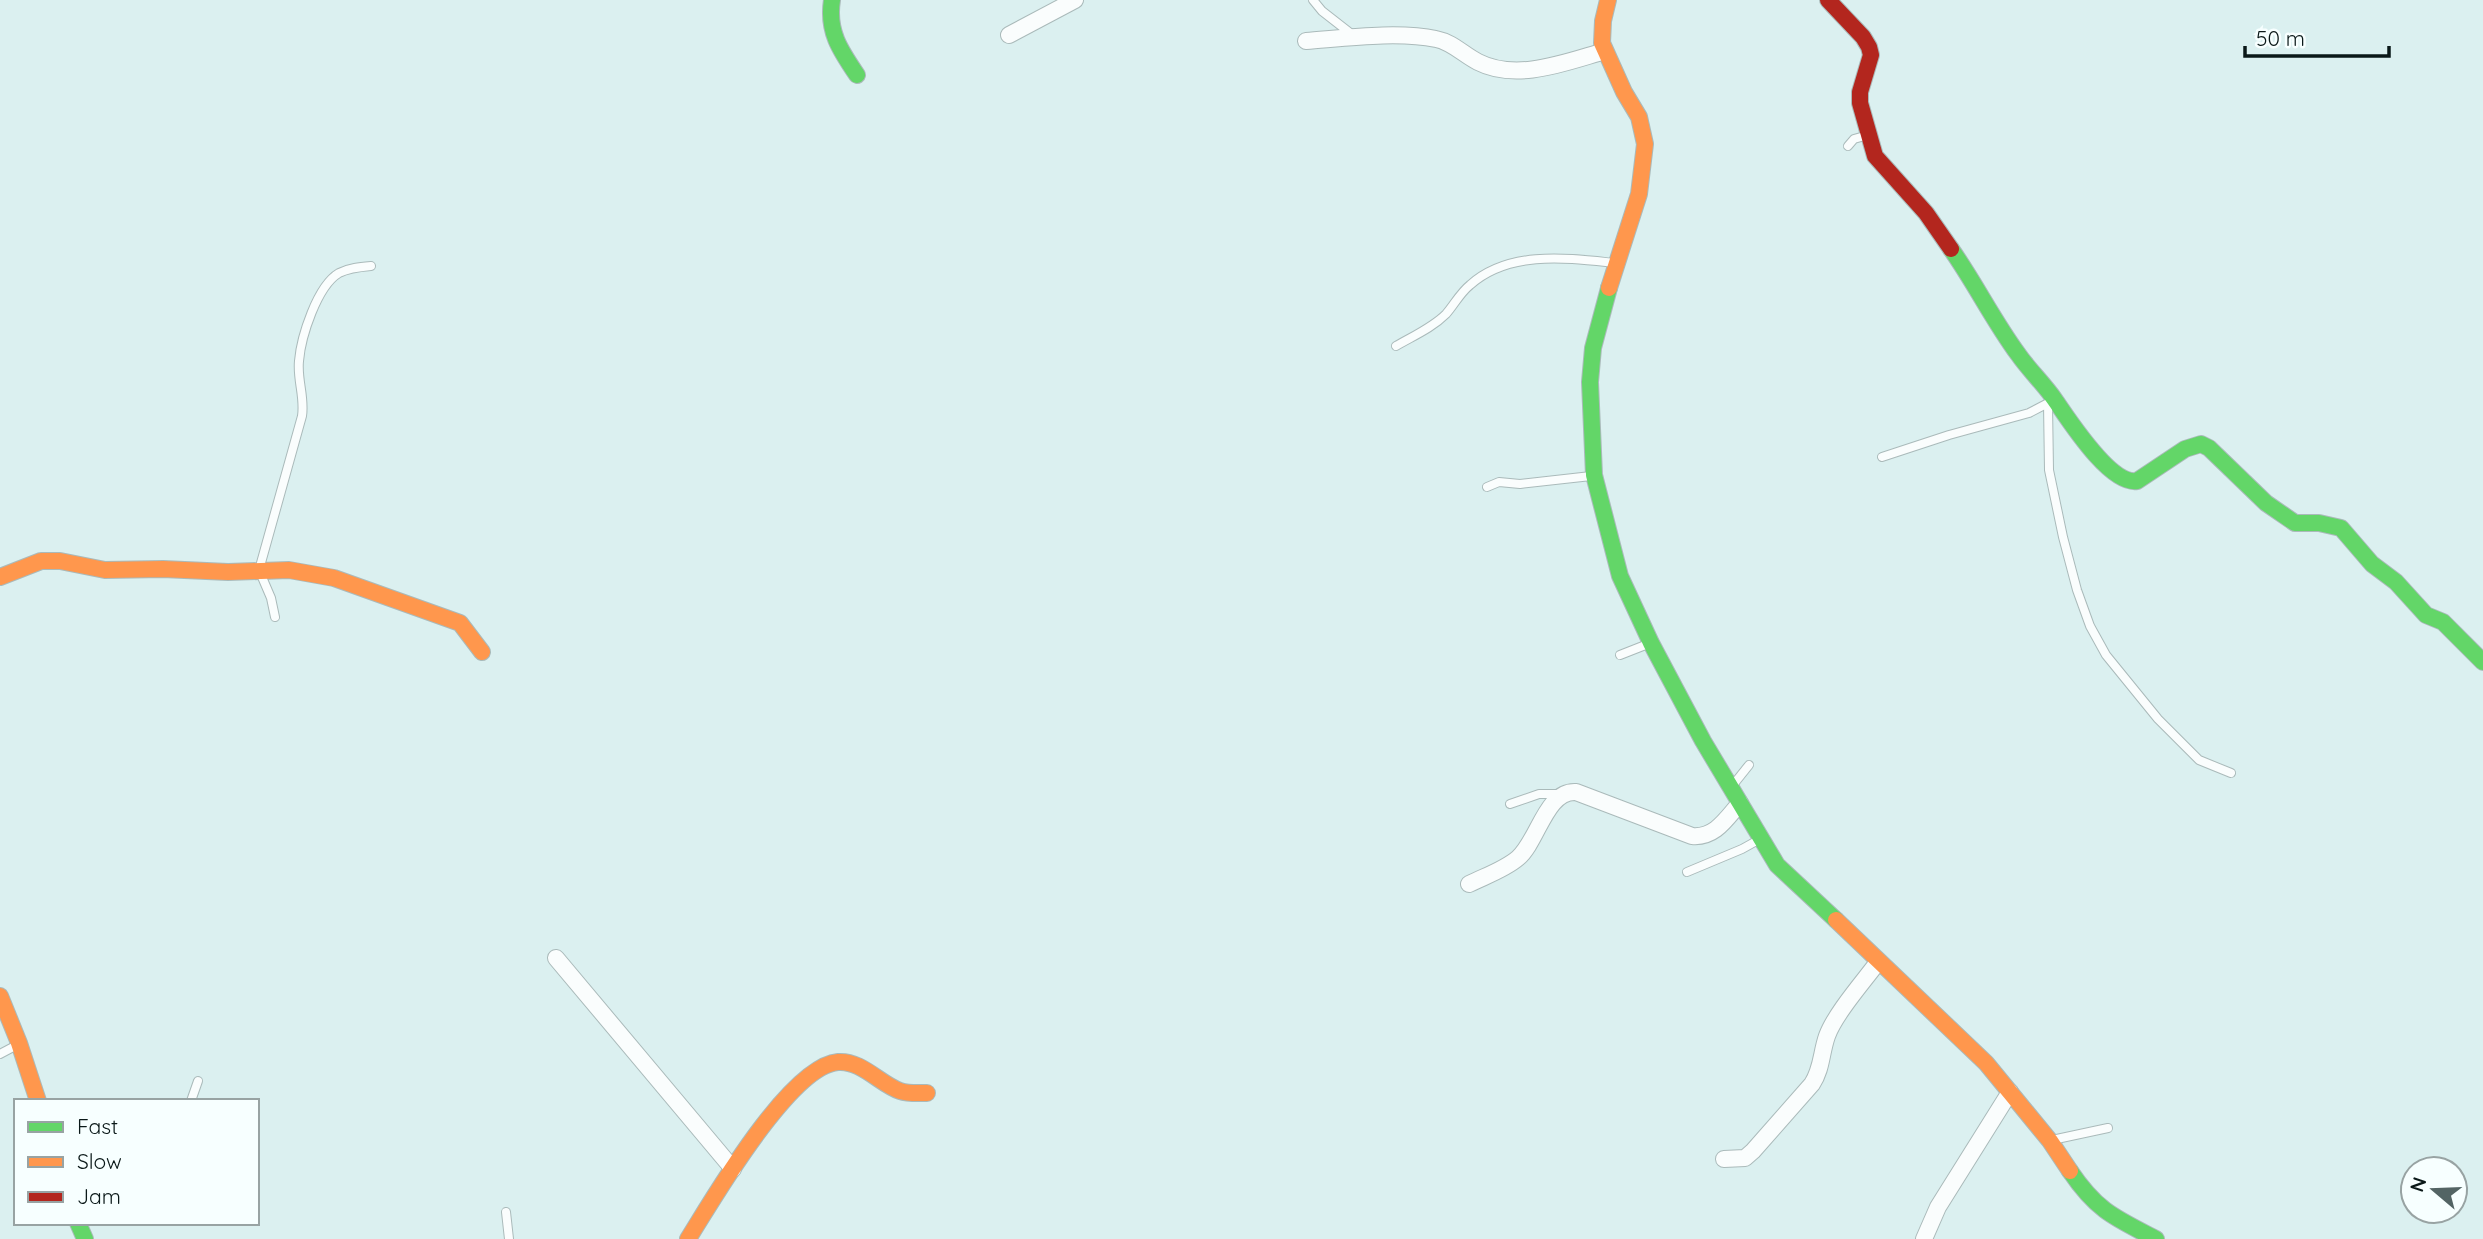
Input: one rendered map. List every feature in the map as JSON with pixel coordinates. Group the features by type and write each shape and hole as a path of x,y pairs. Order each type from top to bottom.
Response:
{"street":[{"path":"832,0 828,15 829,28 857,75"},
{"path":"1009,35 1074,0"},
{"path":"1608,0 1601,32 1605,51 1639,117 1645,144 1639,194 1599,320 1590,382 1594,475 1620,576 1651,643 1760,839 1777,864 1986,1063 2050,1141 2082,1189 2104,1212 2156,1239"},
{"path":"1828,0 1863,37 1871,55 1860,92 1860,103 1868,135 1879,162 1926,213 2051,402 2076,433 2119,477 2131,482 2137,481 2147,477 2185,449 2201,444 2209,448 2266,502 2295,523 2319,523 2341,528 2372,564 2396,582 2426,615 2443,622 2458,634 2483,662"},
{"path":"1306,41 1409,36 1436,39 1479,63 1527,70 1551,67 1605,51"},
{"path":"0,578 41,561 60,561 105,570 289,570 334,578 454,621 464,626 482,652"},
{"path":"1469,884 1518,858 1561,794 1576,792 1692,836 1701,837 1717,829 1740,803"},
{"path":"556,958 733,1168"},
{"path":"1724,1159 1745,1158 1754,1151 1812,1084 1818,1075 1827,1036 1833,1024 1878,962"},
{"path":"0,996 8,1049 37,1099"},
{"path":"688,1239 751,1142 791,1094 823,1065 837,1062 855,1067 903,1093 927,1093"},
{"path":"1924,1239 1938,1207 2010,1092"}],"lane":[{"path":"1313,0 1322,11 1357,37"},
{"path":"1848,146 1854,139 1868,135"},
{"path":"1396,346 1434,324 1469,285 1489,272 1546,257 1617,264"},
{"path":"275,617 271,598 259,570 304,406 299,361 313,310 327,284 337,274 351,268 371,266"},
{"path":"1882,457 2029,413 2051,402 2049,470 2066,550 2090,626 2106,655 2158,719 2199,760 2231,773"},
{"path":"1487,487 1499,482 1520,484 1594,475"},
{"path":"1620,655 1651,643"},
{"path":"1731,787 1749,765"},
{"path":"1510,804 1539,794 1561,794"},
{"path":"1688,872 1760,839"},
{"path":"192,1099 198,1081"},
{"path":"2050,1141 2108,1128"},
{"path":"506,1212 509,1239"}],"traffic: fast":[{"path":"832,0 833,31 857,75"},
{"path":"1951,249 2022,360 2091,449 2115,473 2137,481 2185,449 2201,444 2209,448 2266,503 2295,523 2319,523 2341,528 2372,564 2396,582 2426,615 2443,622 2483,662"},
{"path":"1609,288 1593,348 1590,382 1594,475 1620,576 1651,643 1703,741 1777,865 1836,920"},
{"path":"2070,1171 2098,1205 2156,1239"},
{"path":"79,1225 85,1239"}],"traffic: slow":[{"path":"1608,0 1602,43 1624,92 1639,117 1645,144 1639,194 1609,288"},
{"path":"0,577 41,561 60,561 105,570 289,570 334,578 460,623 482,652"},
{"path":"1836,920 1986,1063 2050,1141 2070,1171"},
{"path":"0,996 37,1099"},
{"path":"688,1239 754,1137 776,1109 819,1069 846,1062 862,1068 900,1091 927,1093"}],"traffic: jam":[{"path":"1828,0 1869,47 1871,55 1860,92 1860,103 1875,156 1926,213 1951,249"}]}
